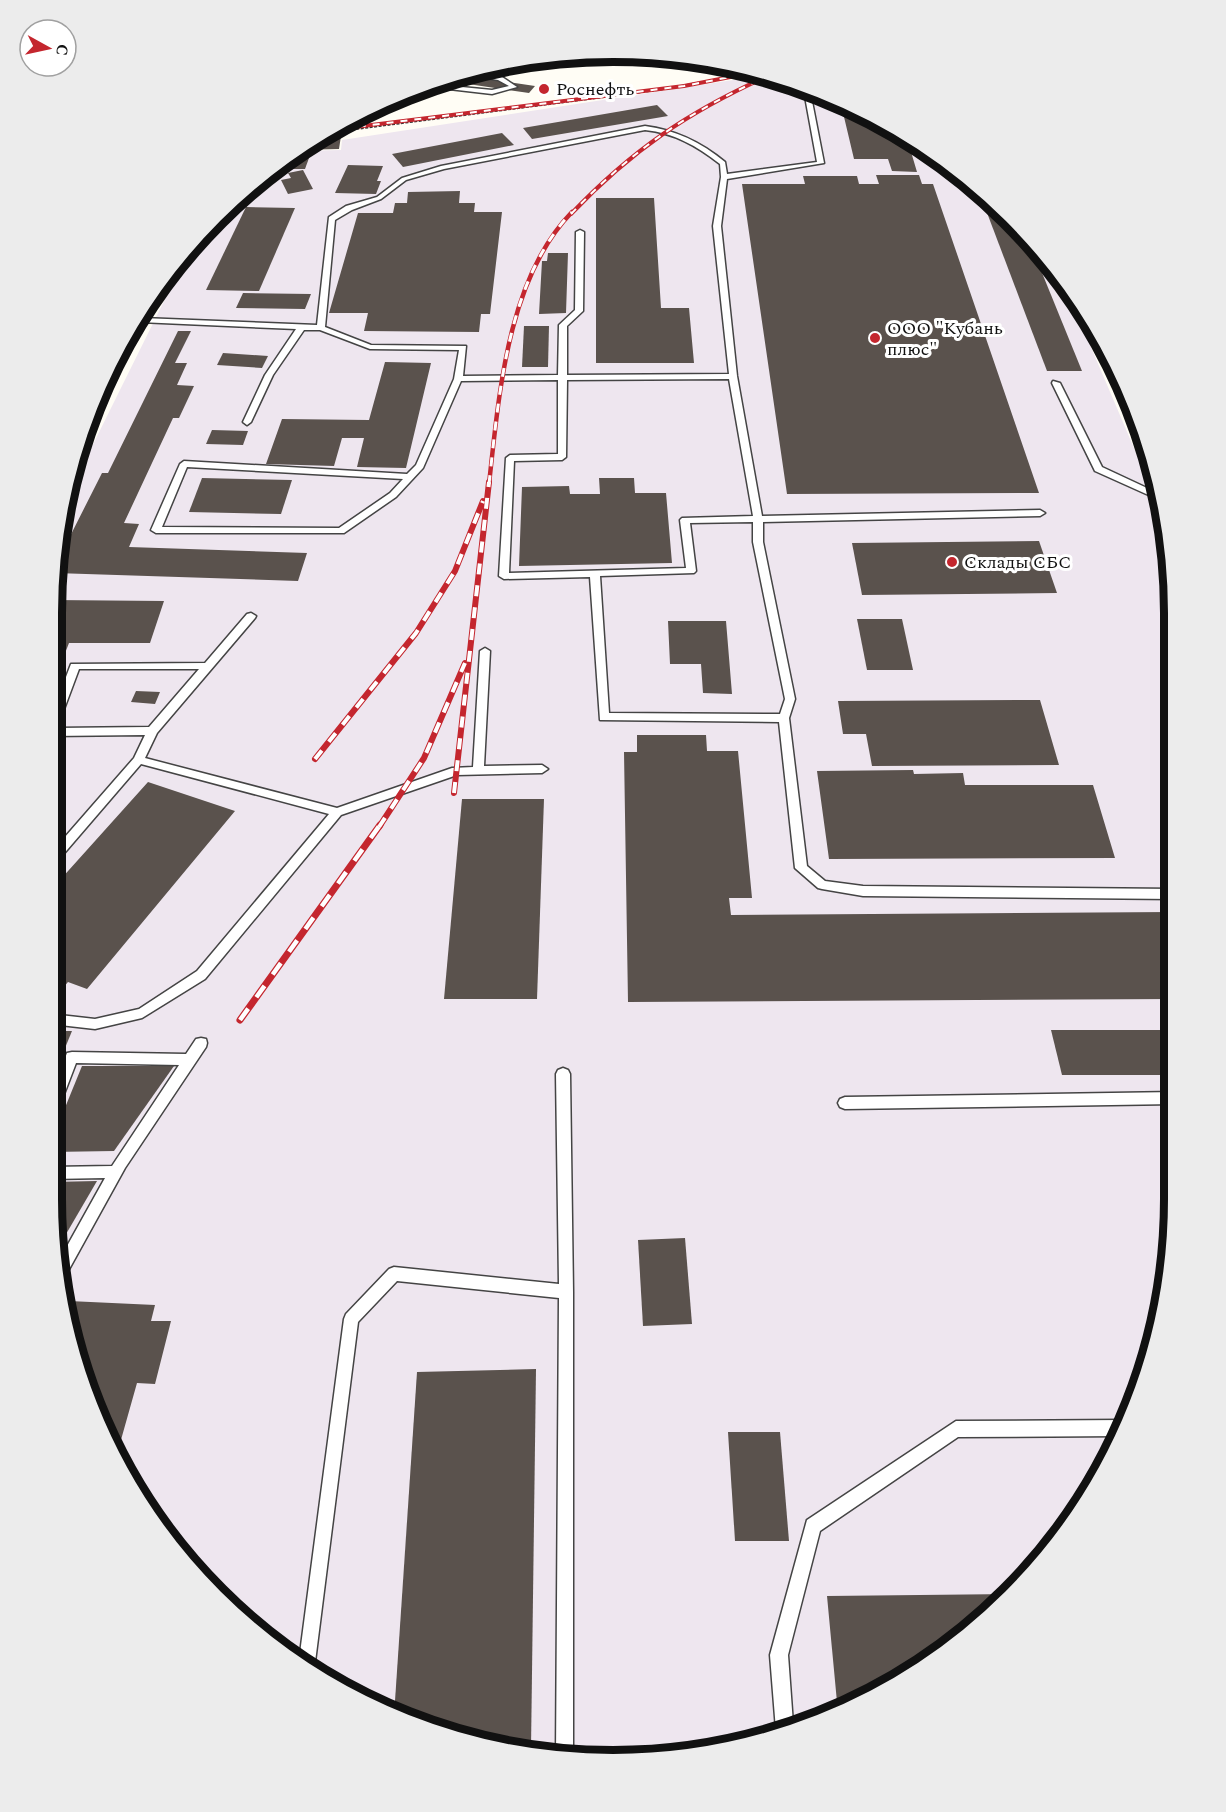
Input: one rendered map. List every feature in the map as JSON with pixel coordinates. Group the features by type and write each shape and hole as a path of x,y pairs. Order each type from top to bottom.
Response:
{"lane":[{"path":"449,87 492,92 514,87 500,78 487,76"},
{"path":"724,177 821,163 808,97"},
{"path":"321,328 333,219 349,208 380,198 404,179 443,167 645,129 665,130 709,151 723,163 724,177 717,226 733,376 758,519 758,542 790,699 784,718 801,868 822,885 863,891 1165,894"},
{"path":"580,232 579,311 563,325 562,457 510,458 504,576 691,571 685,520 1040,513"},
{"path":"146,320 321,328 370,347 463,348 458,379 420,466 410,477 393,495 341,531 156,530 184,464 410,477"},
{"path":"247,422 269,375 302,327"},
{"path":"458,379 733,376"},
{"path":"1056,383 1098,469 1151,494"},
{"path":"596,574 604,717 784,718"},
{"path":"61,850 139,760 152,731 251,616"},
{"path":"478,771 485,651"},
{"path":"61,704 75,666 208,666"},
{"path":"61,731 152,731"},
{"path":"139,760 337,812"},
{"path":"61,1020 95,1024 142,1013 201,975 337,812 456,771 542,769"},
{"path":"65,1262 116,1172 201,1043"},
{"path":"61,1085 72,1057 189,1060"},
{"path":"563,1074 566,1292 566,1748"},
{"path":"845,1102 1165,1098"},
{"path":"61,1173 116,1172"},
{"path":"308,1659 351,1319 394,1274 566,1292"},
{"path":"784,1723 779,1655 813,1526 956,1429 1115,1428"}],"path":[{"path":"346,130 646,92 737,76"}],"shaded area":[{"path":"747,78 824,103 889,135 949,175 977,198 1028,249 1078,316 1149,483 1160,541 1165,613 1165,1199 1160,1271 1146,1342 1123,1410 1091,1475 1051,1535 1003,1589 949,1637 889,1677 824,1709 756,1732 685,1746 649,1749 577,1749 541,1746 470,1732 436,1721 402,1709 337,1677 277,1637 249,1614 198,1563 175,1535 135,1475 118,1443 103,1410 80,1342 66,1271 61,1199 61,613 66,541 72,505 80,471 171,287 204,243 249,198 312,151 341,150 342,140"}],"building":[{"path":"480,78 535,86 529,93 468,84 473,79"},
{"path":"657,105 668,116 532,139 523,128"},
{"path":"843,112 910,148 917,172 892,171 888,159 854,159"},
{"path":"502,133 514,145 403,167 392,154"},
{"path":"341,136 339,149 314,150 334,137"},
{"path":"301,158 309,158 305,169 286,169"},
{"path":"348,165 383,166 377,181 381,181 376,194 335,193"},
{"path":"303,170 313,189 288,194 281,180 291,178 288,173"},
{"name":"ООО \"Кубань плюс\"","path":"876,175 919,175 922,184 933,184 1039,493 787,494 742,184 805,184 803,176 857,176 859,184 879,184"},
{"path":"460,191 459,203 475,203 474,212 502,212 490,314 481,314 479,332 364,331 368,313 329,313 358,213 393,213 395,203 407,203 408,192"},
{"path":"596,198 654,198 661,308 689,308 694,363 596,363"},
{"path":"984,205 1037,259 1082,371 1047,371"},
{"path":"246,207 295,208 259,291 206,290"},
{"path":"548,253 568,253 566,313 539,314 542,261 547,261"},
{"path":"243,293 311,294 305,309 236,308"},
{"path":"524,326 549,326 548,367 522,367"},
{"path":"178,331 191,331 175,363 187,363 177,385 194,386 179,418 173,418 124,523 139,524 129,547 307,553 298,581 63,573 66,545 102,473 108,473"},
{"path":"223,353 268,356 262,368 217,365"},
{"path":"385,362 431,363 406,468 357,467 364,438 342,438 334,466 266,464 282,419 369,420"},
{"path":"212,430 248,431 243,445 206,444"},
{"path":"202,478 292,480 281,514 189,512"},
{"path":"599,478 634,478 635,493 666,493 672,563 519,566 522,487 569,486 570,494 600,494"},
{"path":"1039,541 1057,593 862,595 852,543"},
{"path":"62,600 164,601 150,643 69,643 61,663"},
{"path":"857,619 902,619 913,670 867,670"},
{"path":"668,621 726,621 732,694 703,693 701,664 670,664"},
{"path":"136,691 160,692 155,704 131,702"},
{"path":"1040,700 1059,765 872,766 866,734 843,734 838,701"},
{"path":"637,735 706,735 707,751 738,751 752,898 729,898 731,915 1165,912 1165,999 628,1002 624,752 637,752"},
{"path":"913,770 914,774 963,773 965,785 1093,785 1115,858 829,859 817,771"},
{"path":"148,782 235,811 87,989 68,982 61,990 61,879"},
{"path":"462,799 544,799 537,999 444,999"},
{"path":"1051,1030 1165,1030 1165,1075 1062,1075"},
{"path":"61,1031 72,1031 61,1058"},
{"path":"82,1066 174,1066 114,1151 61,1152 61,1117"},
{"path":"97,1181 63,1239 61,1199 61,1182"},
{"path":"685,1238 692,1324 643,1326 638,1240"},
{"path":"71,1301 155,1305 151,1321 171,1321 155,1384 137,1383 119,1446 91,1376 80,1342"},
{"path":"536,1369 531,1744 470,1732 395,1706 417,1372"},
{"path":"728,1432 780,1432 789,1541 735,1541"},
{"path":"998,1594 949,1637 919,1658 889,1677 839,1702 837,1702 827,1596"}],"railway":[{"path":"351,127 684,86 737,76"},
{"path":"571,214 616,170 662,134 712,104 758,81"},
{"path":"489,484 503,376 520,304 533,270 550,239 572,212"},
{"path":"454,793 489,482"},
{"path":"315,759 416,633 455,571 483,501"},
{"path":"379,827 424,758 465,663"},
{"path":"240,1020 380,825"}],"place":[{"name":"Роснефть","path":"544,89"},
{"name":"ООО \"Кубань плюс\"","path":"875,338"},
{"name":"Склады СБС","path":"952,562"}]}
